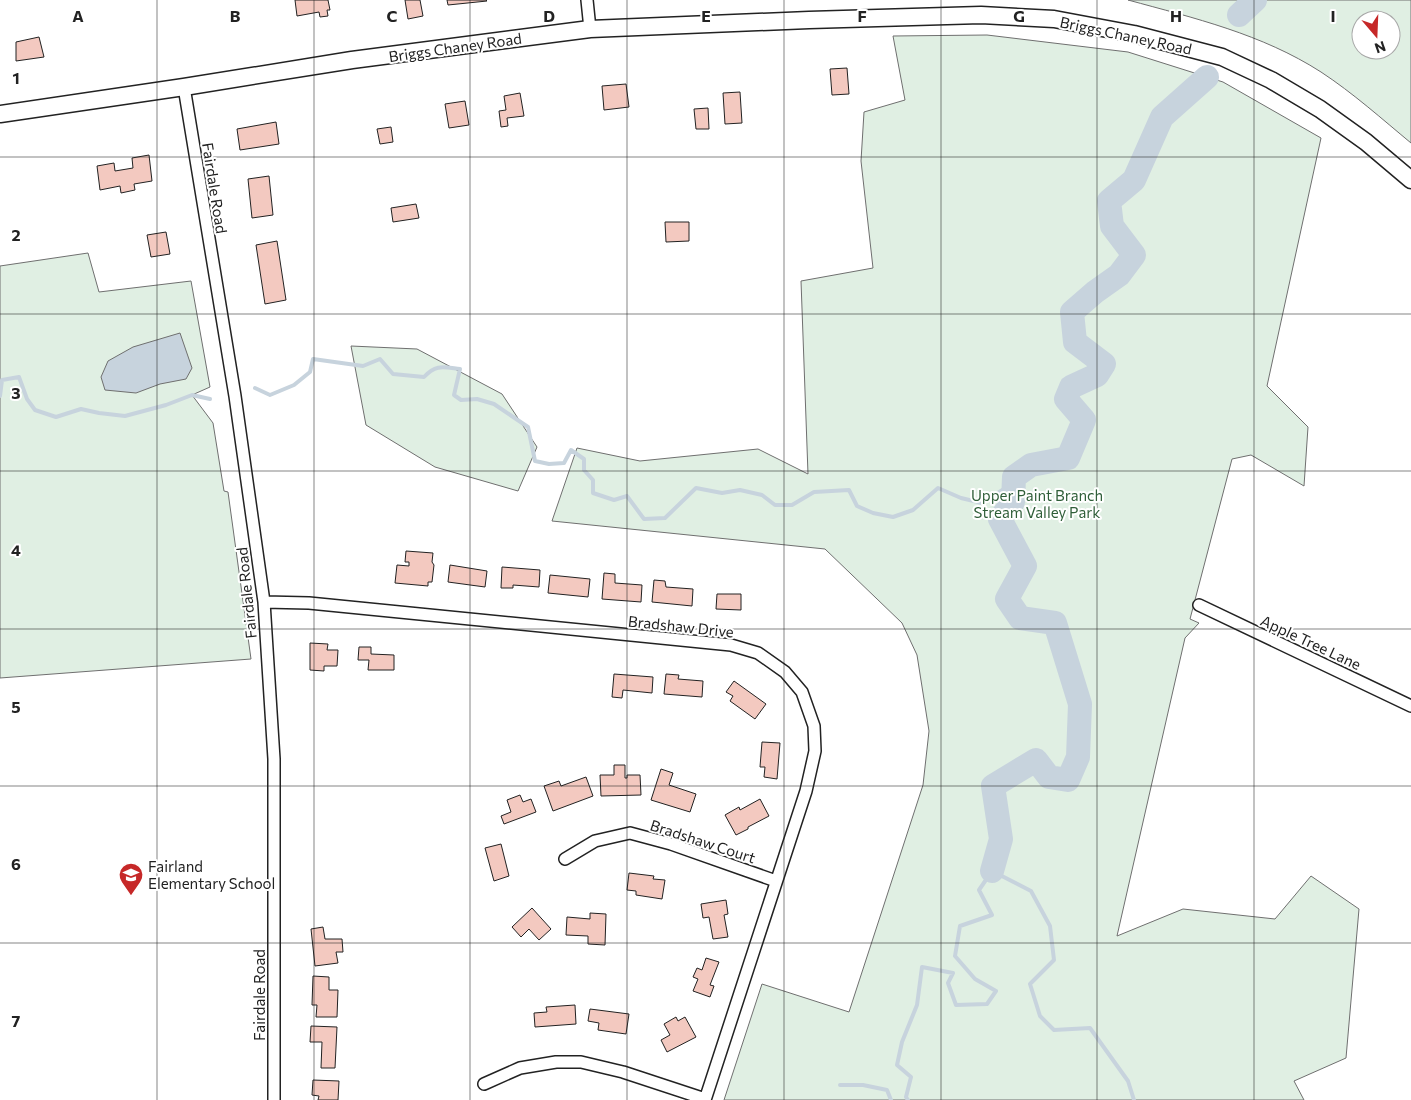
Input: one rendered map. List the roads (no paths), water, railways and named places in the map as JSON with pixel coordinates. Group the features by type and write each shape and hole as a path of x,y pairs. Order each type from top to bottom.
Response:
{"main road":[{"name":"Briggs Chaney Road","path":"0,114 352,60 590,29 981,15 1054,19 1134,34 1222,57 1271,80 1320,109 1366,142 1411,180"}],"street":[{"path":"587,0 590,29"},
{"name":"Fairdale Road","path":"184,87 235,396 264,602 274,759 274,1100"},
{"name":"Bradshaw Drive","path":"264,602 309,603 731,645 758,653 786,672 802,692 814,726 815,751 806,791 705,1100"},
{"name":"Apple Tree Lane","path":"1198,605 1411,706"},
{"name":"Bradshaw Court","path":"565,860 594,841 630,834 671,844 776,881"},
{"path":"484,1084 520,1068 556,1062 581,1062 623,1072 705,1100"}],"waterway":[{"path":"1239,15 1255,0"},
{"path":"992,871 1001,839 993,786 1036,760 1049,777 1068,780 1078,757 1080,704 1055,623 1020,618 1007,599 1025,566 1000,519 1013,502 1014,477 1031,465 1068,458 1084,420 1066,399 1071,387 1097,375 1104,364 1075,342 1072,312 1119,275 1134,255 1112,226 1109,201 1134,180 1162,117 1207,77"},
{"path":"255,388 270,395 294,385 310,372 313,359 363,366 380,359 393,374 424,377 436,368 460,369 454,395 461,400 477,399 494,404 528,427 535,461 549,464 564,463 571,450 584,459 584,470 593,480 593,493 614,500 627,496 644,519 665,518 696,488 722,493 740,490 762,495 775,505 792,505 814,492 849,490 857,506 873,513 893,517 913,510 938,488 961,498 982,503 1004,489 1014,477"},
{"path":"0,396 2,380 19,377 27,399 35,410 56,417 81,409 125,416 166,405 192,395 210,399"},
{"path":"908,1100 906,1097 911,1077 897,1065 902,1042 917,1005 922,967 953,973 948,983 956,1005 987,1004 996,991 975,979 955,956 960,926 992,915 979,890 992,871 1031,891 1050,926 1054,960 1030,984 1040,1016 1054,1030 1090,1028 1128,1081 1134,1100"},
{"path":"840,1085 863,1085 887,1090 891,1100"}],"place":[{"name":"Fairland Elementary School","path":"131,896"}],"park label":[{"name":"Upper Paint Branch Stream Valley Park","path":"1037,504"}]}
